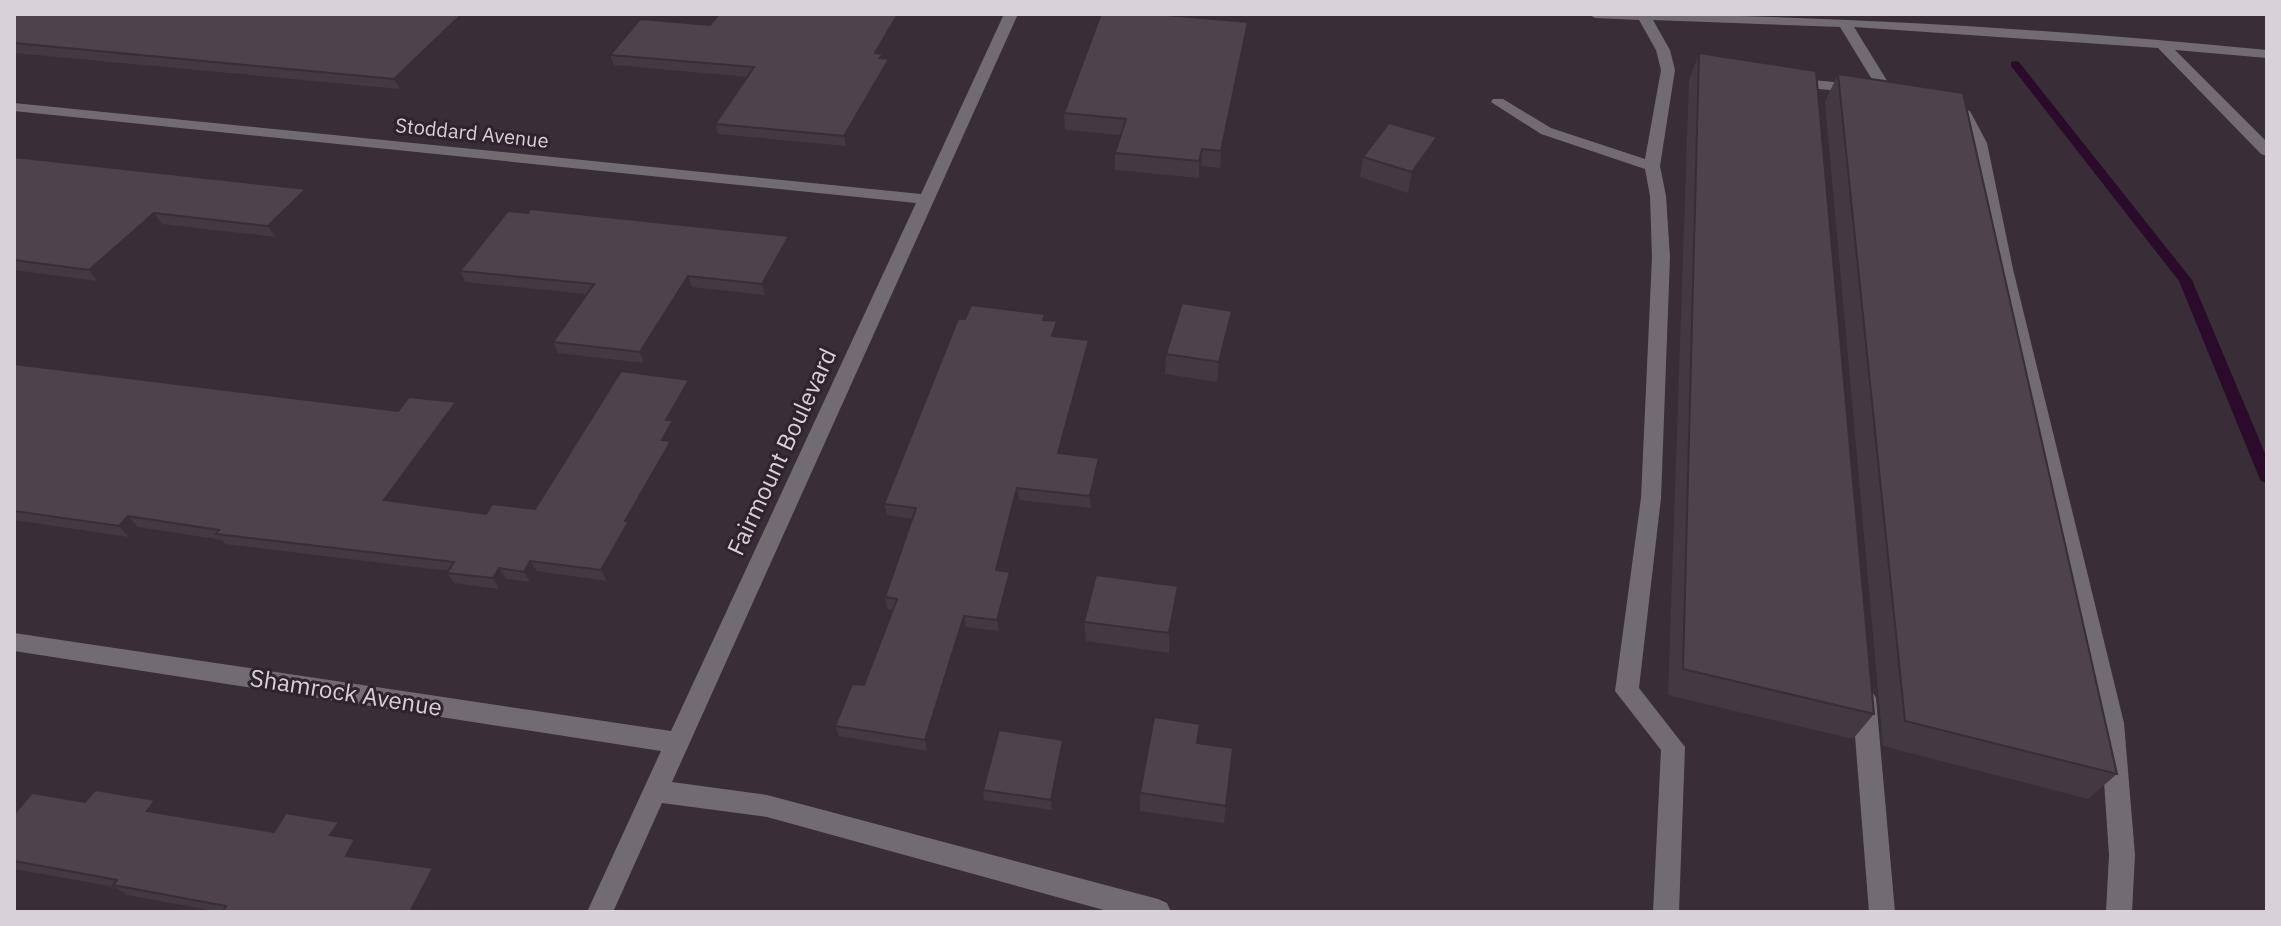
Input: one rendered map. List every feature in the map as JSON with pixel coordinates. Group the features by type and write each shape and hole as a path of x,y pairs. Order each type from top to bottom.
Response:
{"street":[{"name":"Fairmount Boulevard","path":"600,912 1011,14"},
{"path":"1595,14 1902,25 2077,36 2267,54"},
{"path":"1644,16 1675,71 1652,166 1658,196 1661,257 1651,498 1627,691 1673,747 1666,912"},
{"path":"1844,23 1887,92"},
{"path":"2162,44 2267,151"},
{"path":"1771,80 1814,92 1887,92 1965,114 1979,143 2004,269 2112,723 2122,855 2119,912"},
{"path":"1498,102 1546,131 1652,166"},
{"name":"Stoddard Avenue","path":"14,107 926,199"},
{"name":"Shamrock Avenue","path":"14,642 678,743"},
{"path":"1863,686 1882,912"},
{"path":"655,791 767,806 1158,912"}],"building":[{"path":"14,14 462,14 394,79 14,43"},
{"path":"719,14 898,14 875,53 883,54 880,58 889,59 844,136 715,124 754,67 610,55 640,19 710,25"},
{"path":"1101,14 1154,14 1248,22 1221,151 1202,149 1199,161 1115,153 1126,119 1064,113"},
{"path":"1699,53 1816,71 1874,714 1683,669"},
{"path":"1838,74 1963,93 2117,774 1905,721"},
{"path":"1389,123 1437,137 1412,172 1363,157"},
{"path":"14,157 306,189 268,226 154,213 89,270 14,260"},
{"path":"530,209 789,236 762,284 688,276 640,352 553,342 594,284 460,271 508,211 528,213"},
{"path":"1182,303 1232,311 1219,362 1166,354"},
{"path":"971,305 1045,314 1043,320 1057,321 1052,336 1089,340 1058,453 1099,458 1090,496 1017,488 996,570 1010,572 997,620 964,616 925,740 835,726 852,684 864,685 897,599 885,597 916,508 884,504 958,319 965,319"},
{"path":"14,364 398,411 409,397 456,402 384,500 486,514 492,504 535,509 621,371 689,380 666,420 673,420 662,440 671,441 601,570 530,561 524,572 499,568 493,578 447,573 454,562 216,534 219,530 128,516 119,526 14,511"},
{"path":"1096,575 1178,586 1169,633 1084,622"},
{"path":"1154,717 1200,724 1197,743 1233,748 1226,806 1140,793"},
{"path":"999,730 1063,740 1051,800 983,790"},
{"path":"95,790 155,800 147,811 274,832 286,813 339,822 330,835 355,839 346,856 433,868 410,912 223,912 226,906 113,885 117,880 14,861 14,813 32,793 85,802"}],"waterway":[{"path":"2015,64 2185,280 2267,477"}]}
